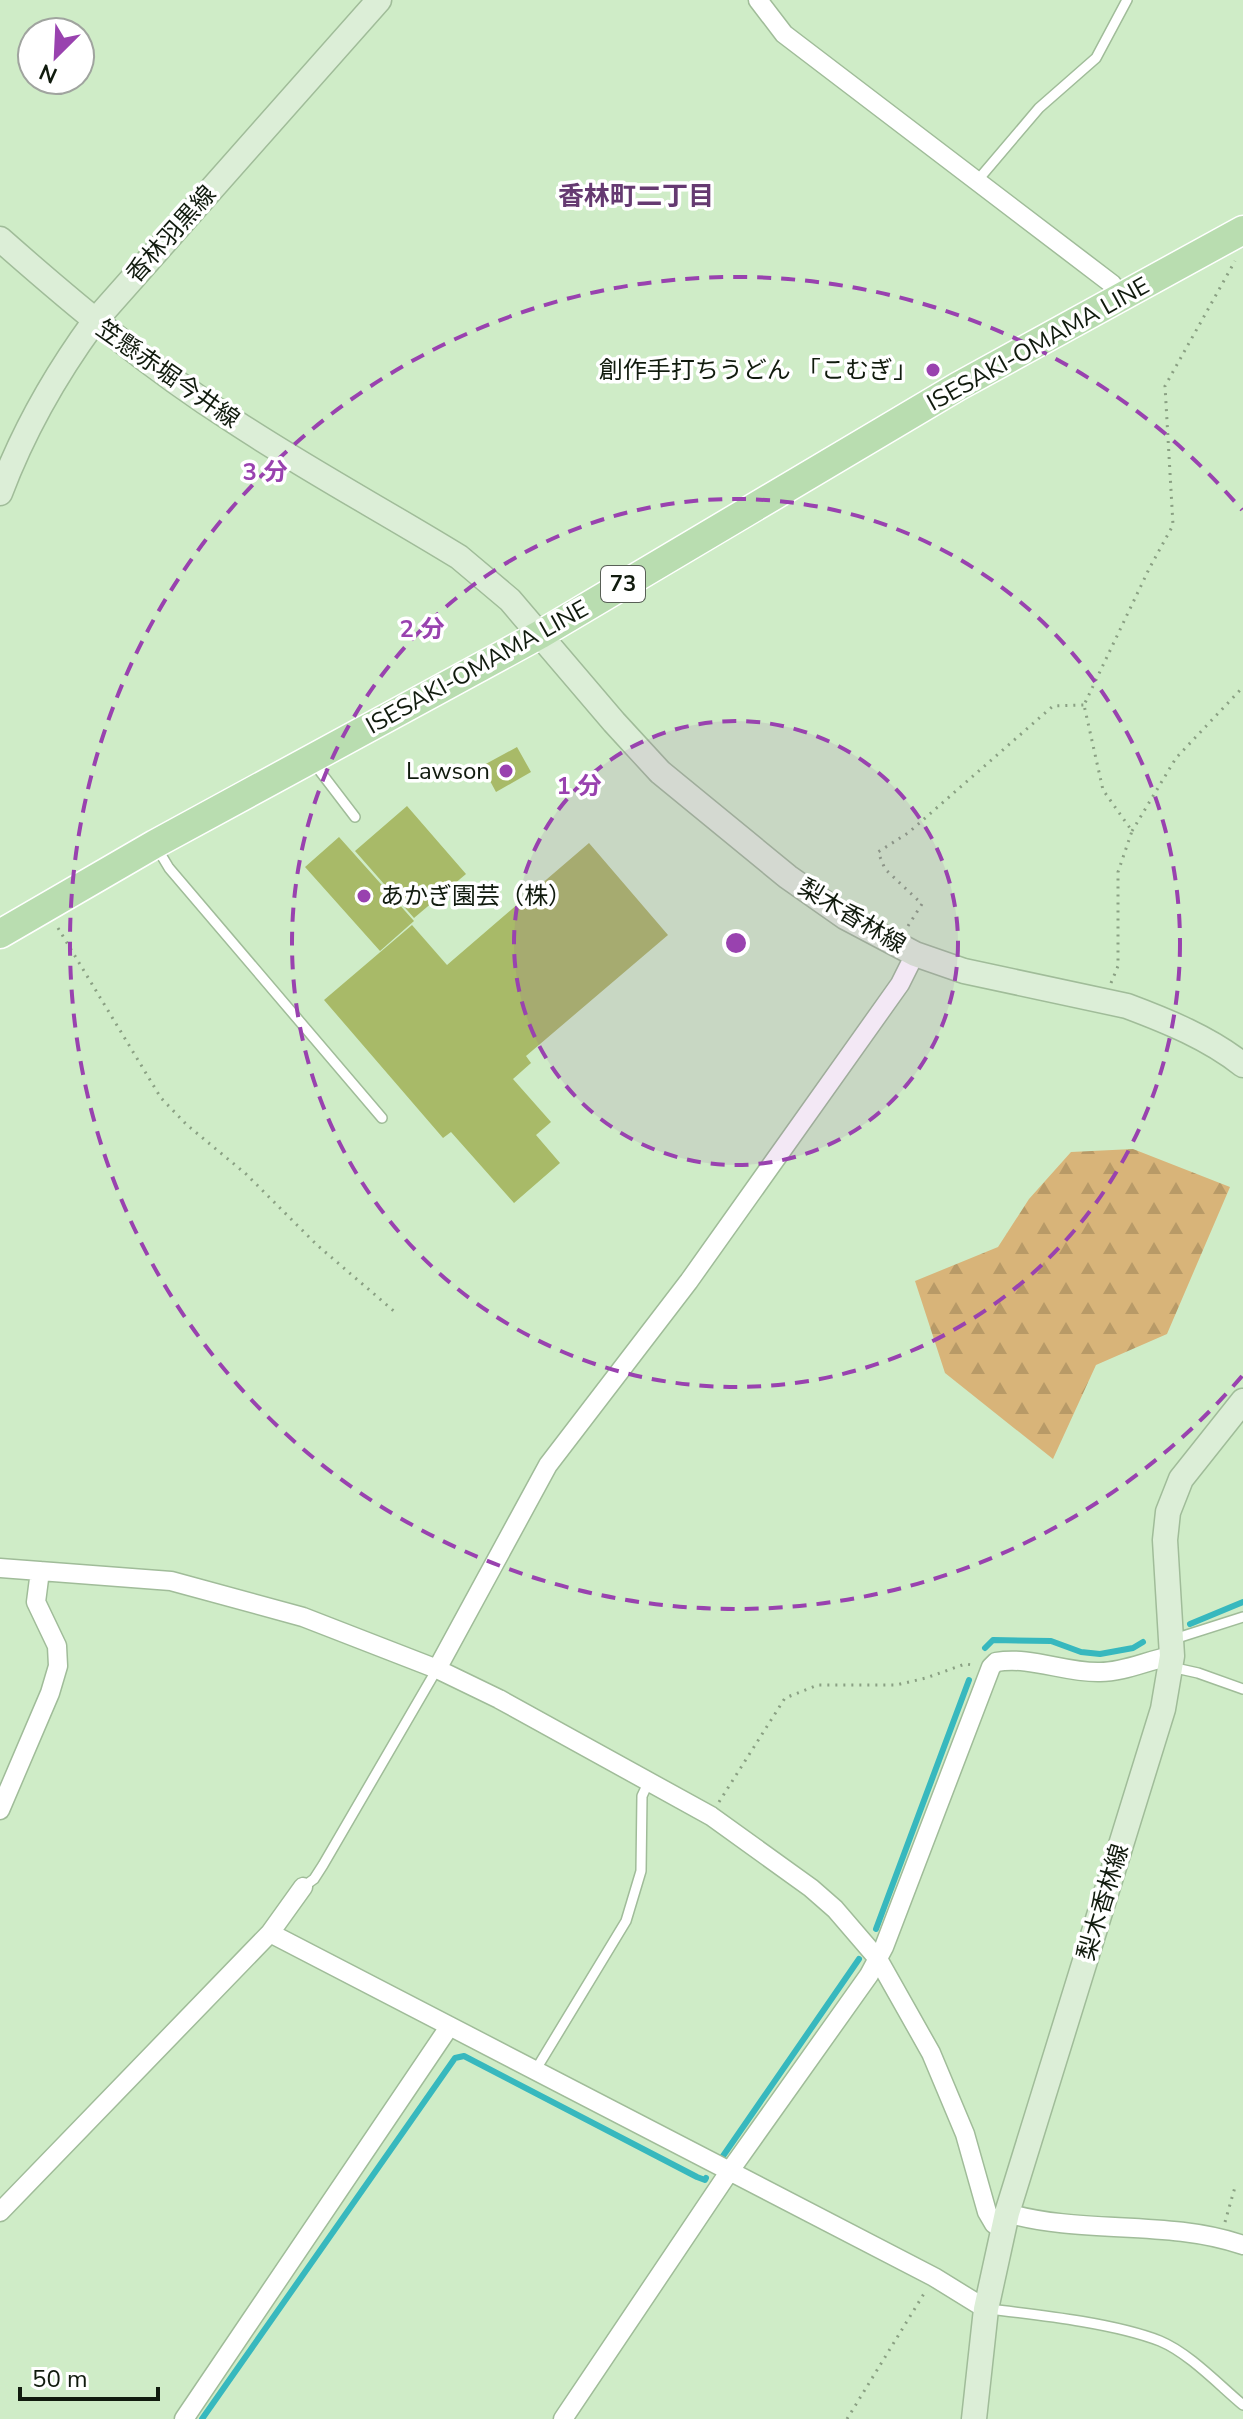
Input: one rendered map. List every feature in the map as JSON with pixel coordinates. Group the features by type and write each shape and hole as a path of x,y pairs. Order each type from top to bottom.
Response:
{"main road":[{"name":"香林羽黒線","path":"0,493 34,418 94,322 379,0"},
{"name":"笠懸赤堀今井線","path":"0,239 94,322 236,423 459,557 510,600 541,634"},
{"name":"ISESAKI-OMAMA LINE","path":"0,934 155,844 541,634 957,387 1241,239"},
{"name":"梨木香林線","path":"541,634 640,751 696,803 788,877 845,917 905,949 964,971 1127,1006 1171,1023 1243,1065"},
{"name":"梨木香林線","path":"974,2419 986,2309 1005,2222 1153,1743 1172,1655 1165,1540 1173,1497 1181,1479 1243,1401"}],"street":[{"path":"758,0 784,34 1112,284 1123,298"},
{"path":"437,1669 548,1465 689,1281 900,984 905,949"},
{"path":"0,1568 187,1584 303,1617 437,1669 499,1699 711,1816 764,1852 827,1902 862,1937 878,1959 931,2053 965,2134 987,2212 994,2224 1042,2220 1220,2237 1243,2245"},
{"path":"0,1810 50,1693 58,1666 57,1646 36,1602 40,1571"},
{"path":"563,2419 729,2172 869,1975 924,1845 991,1667 996,1662 1026,1660 1103,1673 1172,1655"},
{"path":"0,2212 270,1933 303,1887"},
{"path":"270,1933 934,2277 986,2309"},
{"path":"184,2419 449,2027"}],"lane":[{"path":"977,181 1039,108 1096,58 1127,0"},
{"path":"311,759 317,771 355,817"},
{"path":"155,844 169,868 382,1118"},
{"path":"1243,1617 1172,1655 1198,1673 1243,1689"},
{"path":"303,1887 314,1879 323,1865 437,1669"},
{"path":"535,2071 626,1921 641,1871 642,1796 649,1781"},
{"path":"986,2309 1118,2329 1162,2342 1197,2366 1243,2405"}],"path":[{"path":"1132,831 1103,790 1084,705 1173,525 1165,386 1234,263 1241,239"},
{"path":"1104,1001 1118,966 1118,872 1132,831 1176,758 1243,687"},
{"path":"905,949 922,904 885,869 878,852 908,833 1053,706 1084,705"},
{"path":"46,907 161,1098 187,1125 246,1174 317,1245 395,1312"},
{"path":"711,1816 785,1698 818,1685 896,1685 965,1664 991,1667"},
{"path":"1220,2237 1235,2187"},
{"path":"847,2419 934,2277"}],"green space":[{"path":"1133,1149 1230,1187 1167,1334 1096,1365 1053,1459 945,1373 915,1281 998,1247 1029,1199 1071,1152"}],"building":[{"path":"517,747 531,772 496,792 482,766"},
{"path":"407,806 466,874 414,918 355,851"},
{"path":"339,837 414,921 380,951 305,867"},
{"path":"589,843 668,935 526,1056 531,1063 513,1079 551,1122 536,1135 560,1163 514,1203 451,1132 443,1138 324,1000 412,925 447,965"}],"waterway":[{"path":"1190,1624 1243,1602"},
{"path":"985,1648 993,1640 1051,1641 1081,1652 1100,1654 1133,1648 1143,1642"},
{"path":"876,1929 969,1680"},
{"path":"723,2156 859,1959"},
{"path":"202,2419 455,2058 464,2056 697,2177 706,2178"}],"place":[{"name":"創作手打ちうどん 「こむぎ」","path":"933,370"},
{"name":"Lawson","path":"506,771"},
{"name":"あかぎ園芸（株）","path":"364,896"}],"district":[{"name":"香林町二丁目","path":"636,196"}]}
